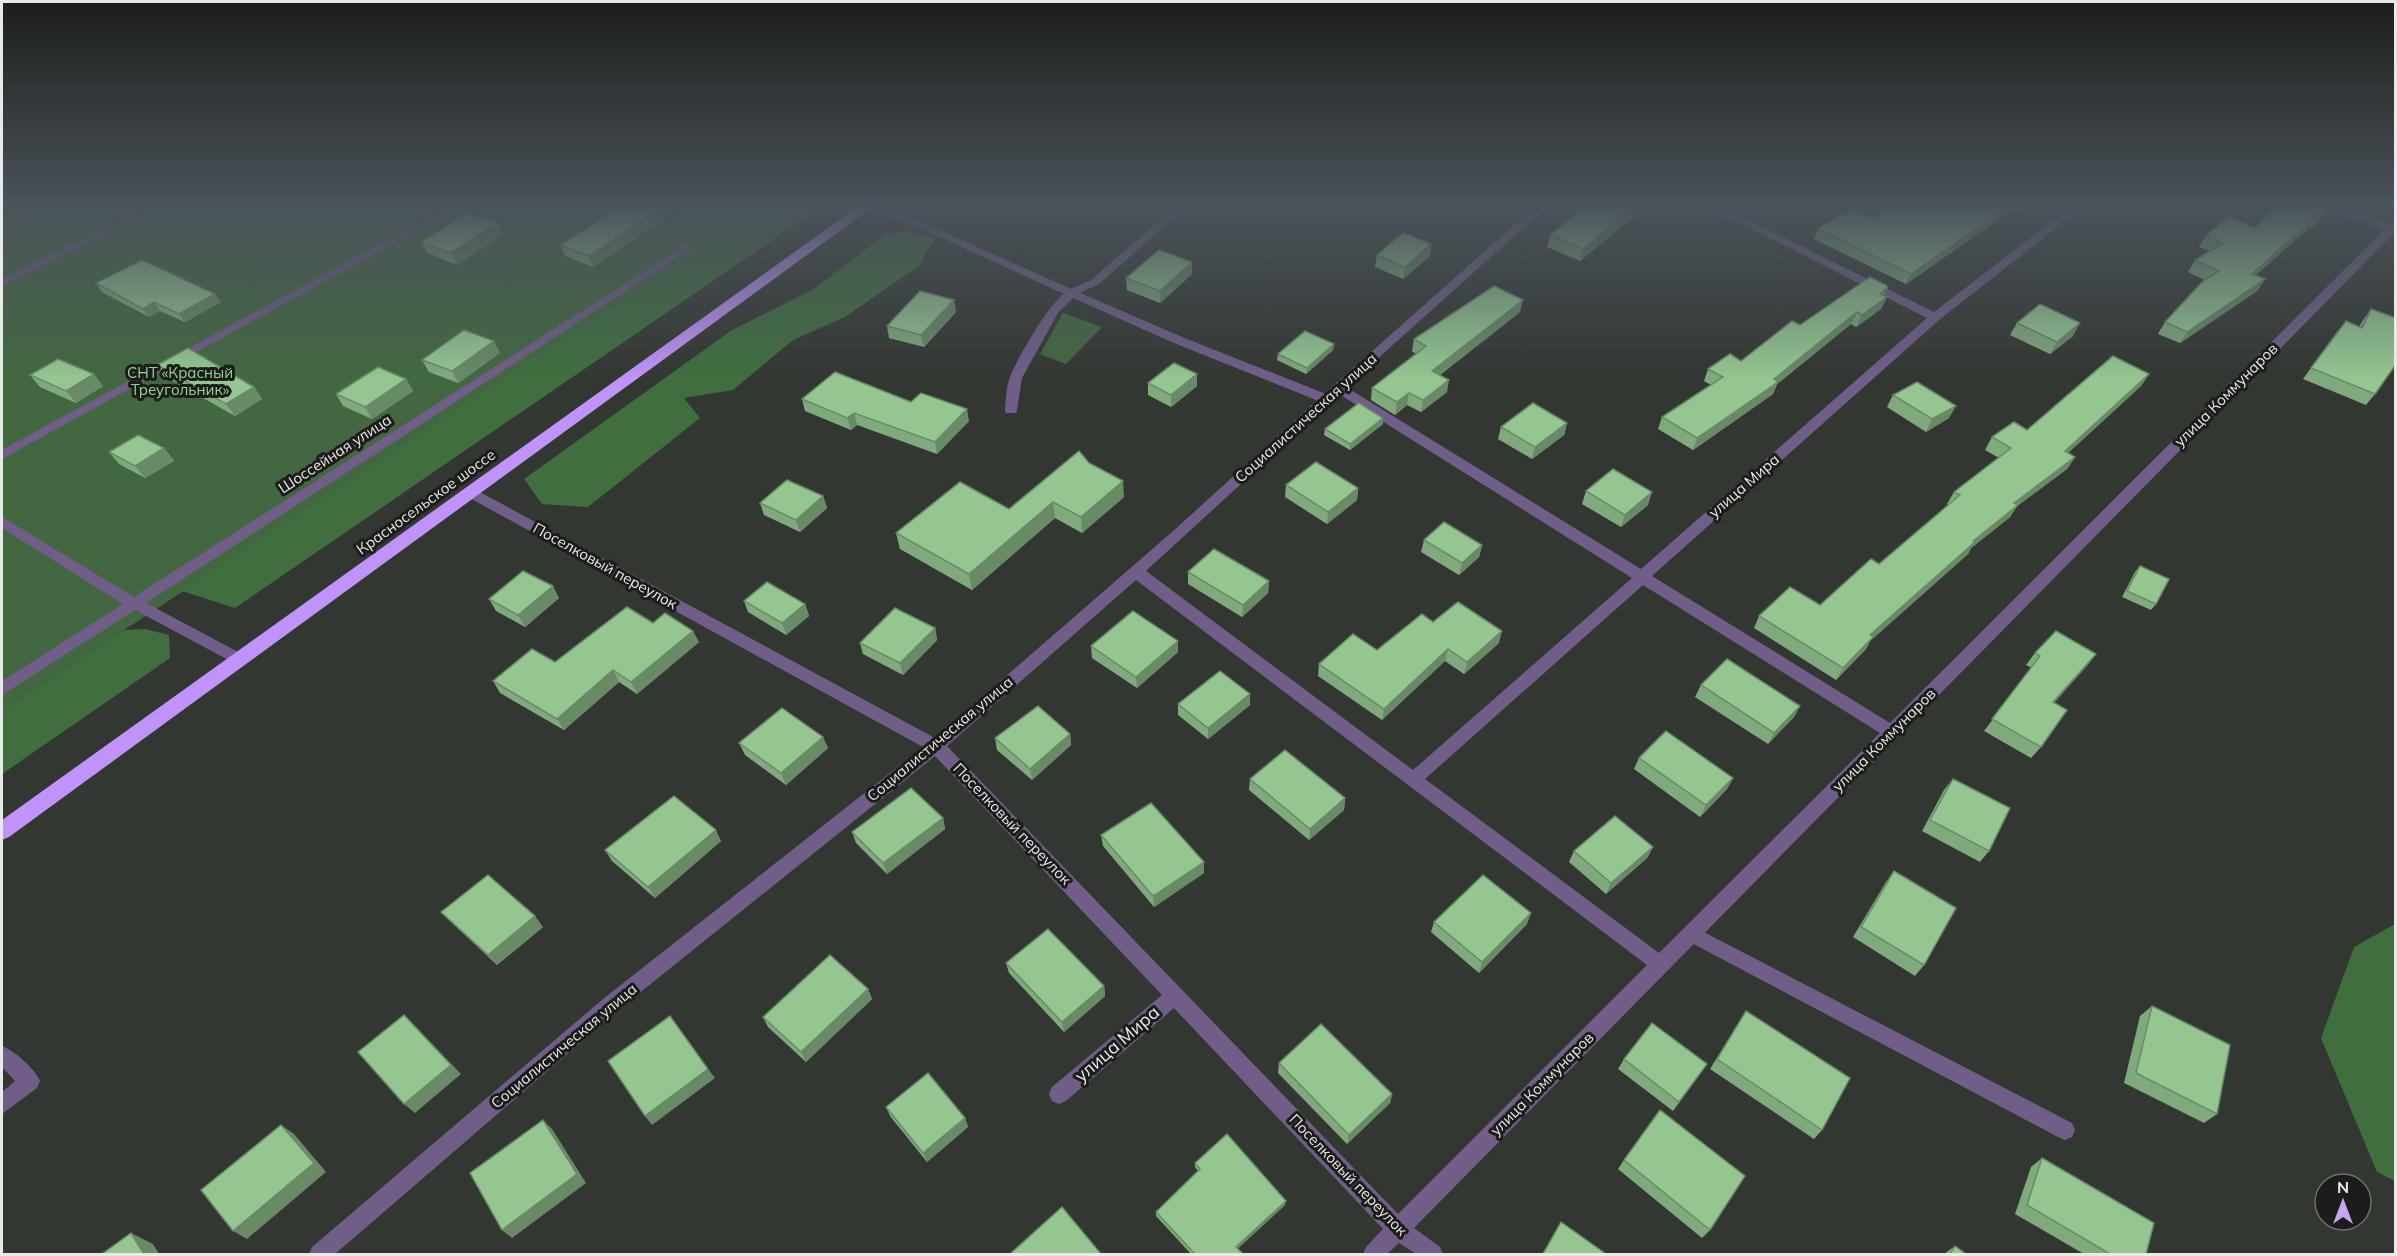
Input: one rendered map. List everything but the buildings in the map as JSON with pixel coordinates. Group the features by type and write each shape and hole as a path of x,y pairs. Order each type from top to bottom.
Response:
{"highway":[{"name":"Красносельское шоссе","path":"2,831 792,262"}],"street":[{"path":"2,283 45,262"},
{"path":"2,455 356,262"},
{"name":"Шоссейная улица","path":"2,689 664,262"},
{"path":"1001,262 1178,340 1332,393 1641,577 1891,732"},
{"path":"1011,410 1016,378 1053,311 1071,293 1095,282 1118,262"},
{"name":"Социалистическая улица","path":"319,1254 610,1005 936,746 1177,536 1332,393 1480,262"},
{"path":"1824,262 1935,317"},
{"name":"улица Мира","path":"1414,779 1935,317 2007,262"},
{"name":"улица Коммунаров","path":"1373,1254 2359,262"},
{"name":"Поселковый переулок","path":"471,493 936,746 1398,1229 1433,1254"},
{"path":"2,522 133,603 239,659"},
{"path":"1136,571 1661,964"},
{"path":"1692,934 2065,1130"},
{"name":"улица Мира","path":"1059,1094 1175,994"},
{"path":"2,1055 30,1081 2,1104"}],"green space":[{"name":"СНТ «Красный Треугольник»","path":"2,262 686,262 2,710"},
{"path":"679,262 741,262 235,608 182,591"},
{"path":"850,262 922,262 919,266 845,317 793,340 733,390 684,398 700,418 588,507 542,504 524,479 732,330 814,289"},
{"path":"1063,313 1102,327 1066,364 1040,354"},
{"path":"145,629 169,635 170,658 2,774 2,710 124,630"},
{"path":"2395,924 2395,1181 2377,1172 2321,1038 2354,947"}]}
